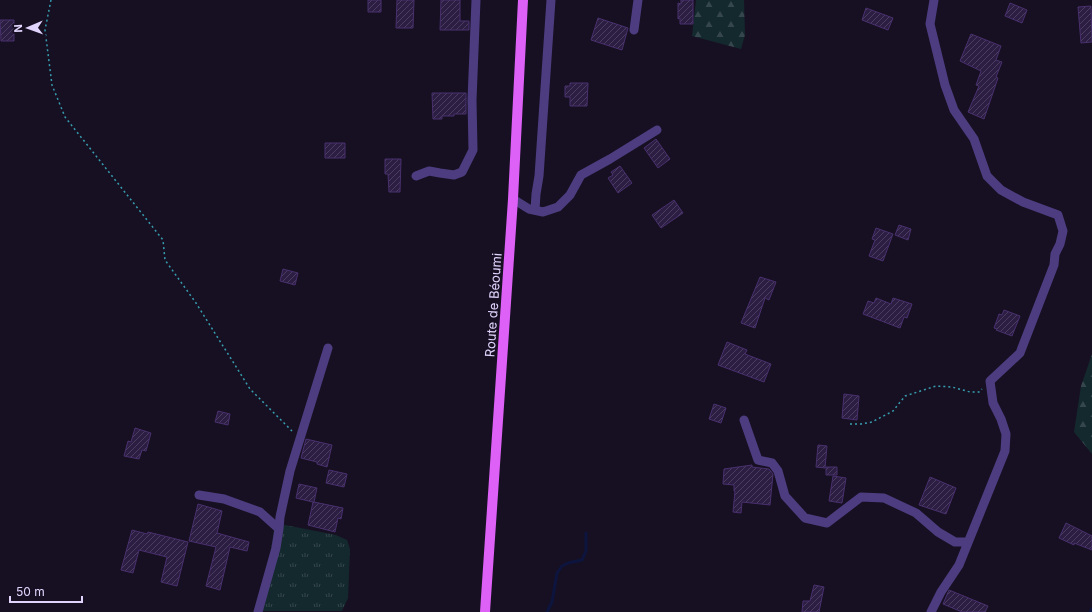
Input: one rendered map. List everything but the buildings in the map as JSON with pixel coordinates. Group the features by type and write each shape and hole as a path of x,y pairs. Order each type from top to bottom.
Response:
{"main road":[{"name":"Route de Béoumi","path":"485,612 513,199 523,0"}],"street":[{"path":"416,176 429,170 454,175 462,172 473,150 472,100 476,0"},
{"path":"535,210 551,0"},
{"path":"634,30 638,0"},
{"path":"931,612 941,592 959,565 1005,451 1006,434 993,403 990,381 1020,353 1054,265 1054,254 1060,244 1063,230 1058,215 1023,202 1002,190 987,176 974,139 954,110 945,85 930,24 934,0"},
{"path":"513,199 529,209 543,212 558,207 570,195 581,174 610,159 657,130"},
{"path":"258,612 276,548 280,517 290,471 328,348"},
{"path":"744,420 758,460 772,463 778,471 785,496 805,518 827,523 861,497 884,498 916,513 938,532 955,542 968,542"},
{"path":"199,495 224,499 260,512 279,529"}],"path":[{"path":"51,0 45,30 52,85 65,117 163,240 165,260 200,310 250,389 300,438"},
{"path":"850,424 872,422 893,411 905,396 936,386 952,387 970,392 979,392 990,381"}],"green space":[{"path":"696,0 744,0 745,35 741,49 692,36"},
{"path":"1092,354 1092,454 1074,432 1081,386"},
{"path":"275,523 336,535 347,540 350,549 348,598 342,611 262,611"}],"waterway":[{"path":"547,612 552,602 557,573 562,566 582,560 586,551 586,533"}]}
